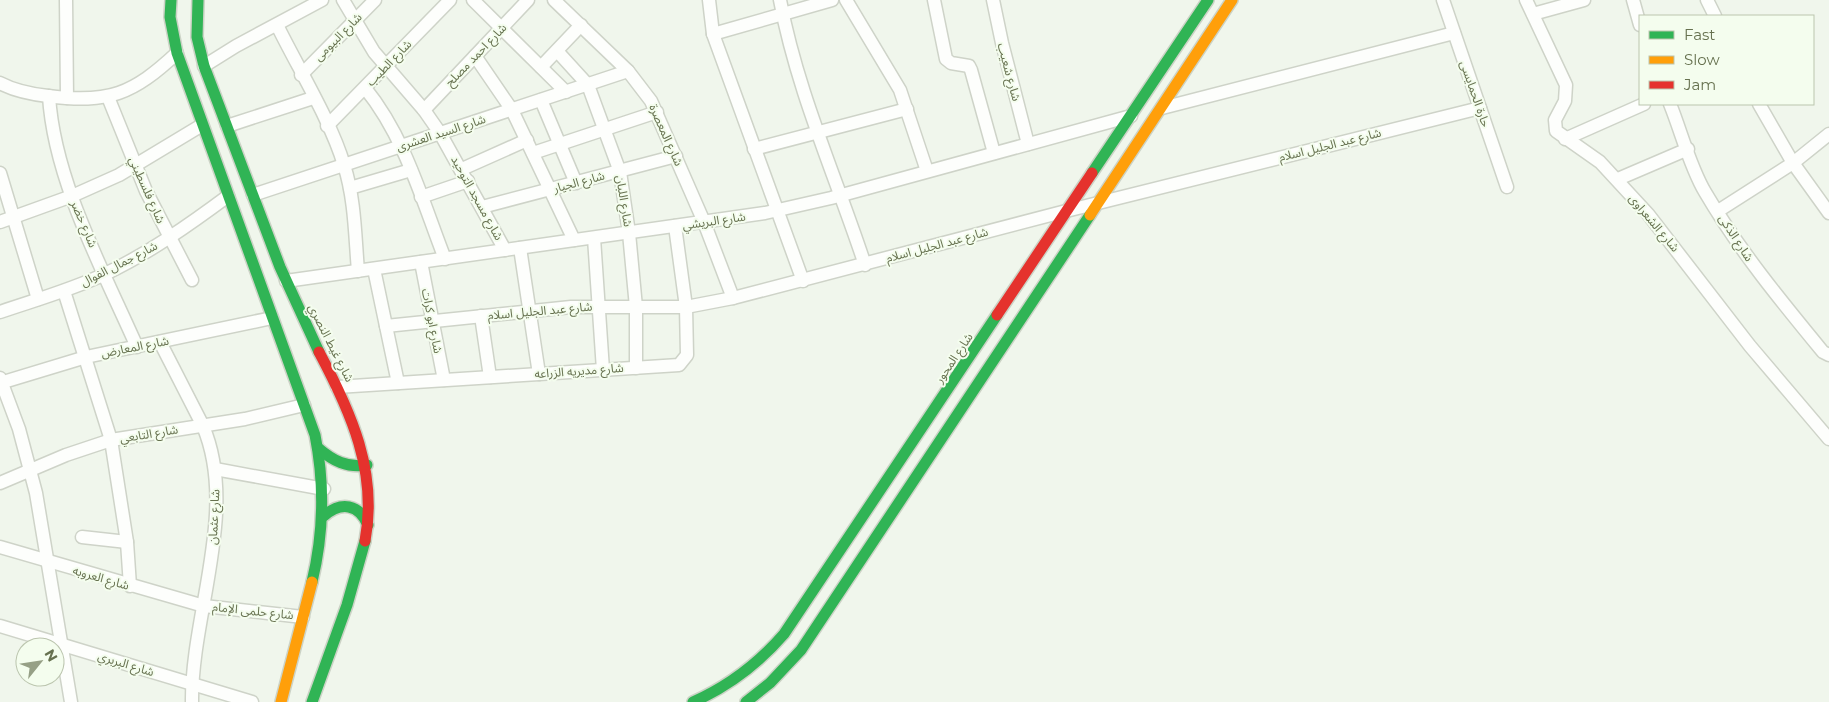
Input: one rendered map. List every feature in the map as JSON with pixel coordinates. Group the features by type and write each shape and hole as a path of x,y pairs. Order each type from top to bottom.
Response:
{"main road":[{"path":"171,0 170,17 177,53 304,404 318,448 324,488 324,516 320,552 281,702"},
{"name":"شارع غيط النصري","path":"198,0 197,38 204,66 286,281 303,322 358,432 367,465 369,485 368,525 363,555 312,702"},
{"name":"شارع المحور","path":"693,702 739,677 771,650 784,634 1133,116 1208,0"},
{"path":"746,702 770,684 801,650 1100,202 1232,0"},
{"path":"318,448 328,458 340,464 353,466 367,465"},
{"path":"324,516 336,506 352,506 364,515 368,525"}],"street":[{"path":"66,0 67,98"},
{"path":"204,66 322,0"},
{"name":"شارع مسجد التوحيد","path":"343,0 354,21 385,67 424,110 440,134 465,175 505,250"},
{"name":"شارع البيومى","path":"301,75 375,0"},
{"name":"شارع الطيب","path":"328,126 450,0"},
{"path":"474,0 566,92"},
{"name":"شارع احمد مصلح","path":"424,110 528,0"},
{"name":"شارع المعصرة","path":"554,0 628,70 644,90 657,112 676,156 733,298"},
{"path":"708,0 714,34 803,281"},
{"path":"780,0 816,131 842,195 865,265"},
{"path":"714,34 832,0"},
{"path":"846,0 888,68 907,109 927,171"},
{"path":"934,0 946,59 951,63 969,66 972,70 994,153"},
{"name":"شارع شعيب","path":"993,0 1028,144"},
{"name":"حارة الحمايسى","path":"1443,0 1507,187"},
{"path":"1526,0 1566,85 1565,101 1555,120 1556,131 1565,139 1642,105"},
{"path":"1532,14 1584,0"},
{"path":"1633,0 1639,22"},
{"path":"1707,0 1714,15"},
{"path":"277,25 328,126 344,165 350,188 358,271"},
{"path":"542,68 581,25"},
{"path":"1162,108 1454,33"},
{"name":"شارع اللبان","path":"557,51 588,85 620,172 629,233 636,307 636,368"},
{"path":"0,83 25,93 67,98 108,97 126,92 144,81 177,53"},
{"path":"475,56 512,110 574,240"},
{"name":"شارع السيد العشرى","path":"254,195 588,85 628,70"},
{"path":"365,88 389,121 402,146 445,259"},
{"name":"شارع خضر","path":"49,96 56,148 72,196 137,347"},
{"name":"شارع فلسطيني","path":"108,97 135,167 169,238 192,280"},
{"path":"227,126 313,98"},
{"path":"541,100 576,183"},
{"name":"شارع الذكى","path":"1670,105 1695,171 1718,211 1760,274 1823,352 1829,355"},
{"path":"1760,105 1793,163 1829,213"},
{"name":"شارع عبد الجليل اسلام","path":"386,326 529,310 599,306 686,307 733,298 1100,202 1480,108"},
{"path":"754,149 816,131 907,109"},
{"path":"533,154 657,112"},
{"name":"شارع البريشي","path":"286,281 778,210 842,195 1133,116"},
{"path":"0,222 72,196 135,167 202,125"},
{"path":"1718,211 1793,163 1829,134"},
{"name":"شارع الشعراوى","path":"1565,139 1591,156 1618,180 1660,228 1750,346 1829,440"},
{"path":"421,197 527,140"},
{"path":"1618,180 1688,149"},
{"name":"شارع الجيار","path":"482,208 676,156"},
{"path":"350,188 411,170"},
{"path":"0,173 38,299"},
{"name":"شارع جمال الفوال","path":"0,312 64,292 104,274 169,238 228,196"},
{"name":"شارع مديريه الزراعه","path":"337,387 676,365 684,361 688,356 686,307 675,226"},
{"path":"594,238 603,370"},
{"path":"520,248 539,374"},
{"name":"شارع ابو كرات","path":"421,262 444,380"},
{"path":"374,269 398,383"},
{"path":"64,292 112,440 130,586"},
{"path":"481,316 490,377"},
{"name":"شارع المعارض","path":"0,381 86,357 272,318"},
{"name":"شارع عثمان","path":"160,342 209,439 215,469 216,488 212,552 195,649 192,702"},
{"path":"0,381 31,469 60,637"},
{"name":"شارع التابعي","path":"0,483 31,469 112,440 245,419 304,404"},
{"path":"215,469 324,488"},
{"path":"82,537 126,542"},
{"name":"شارع العروبه","path":"0,547 204,606"},
{"name":"شارع حلمى الإمام","path":"204,606 303,617"},
{"name":"شارع البربري","path":"0,626 37,637"},
{"name":"شارع البربري","path":"65,645 252,702"},
{"path":"65,665 72,702"}],"traffic: fast":[{"path":"171,0 170,17 177,53 315,435 322,490 322,508 319,545 312,582"},
{"path":"198,0 197,37 204,66 280,267 319,352"},
{"path":"1092,173 1208,0"},
{"path":"746,702 770,683 801,650 1090,215"},
{"path":"693,702 719,689 742,673 764,655 784,634 997,315"},
{"path":"318,448 329,457 341,462 360,466 367,465"},
{"path":"324,516 337,508 349,507 360,513 368,525"},
{"path":"312,702 347,605 365,541"}],"traffic: slow":[{"path":"1090,215 1232,0"},
{"path":"281,702 312,582"}],"traffic: jam":[{"path":"997,315 1092,173"},
{"path":"319,352 342,397 359,443 365,467 368,491 365,541"}]}
